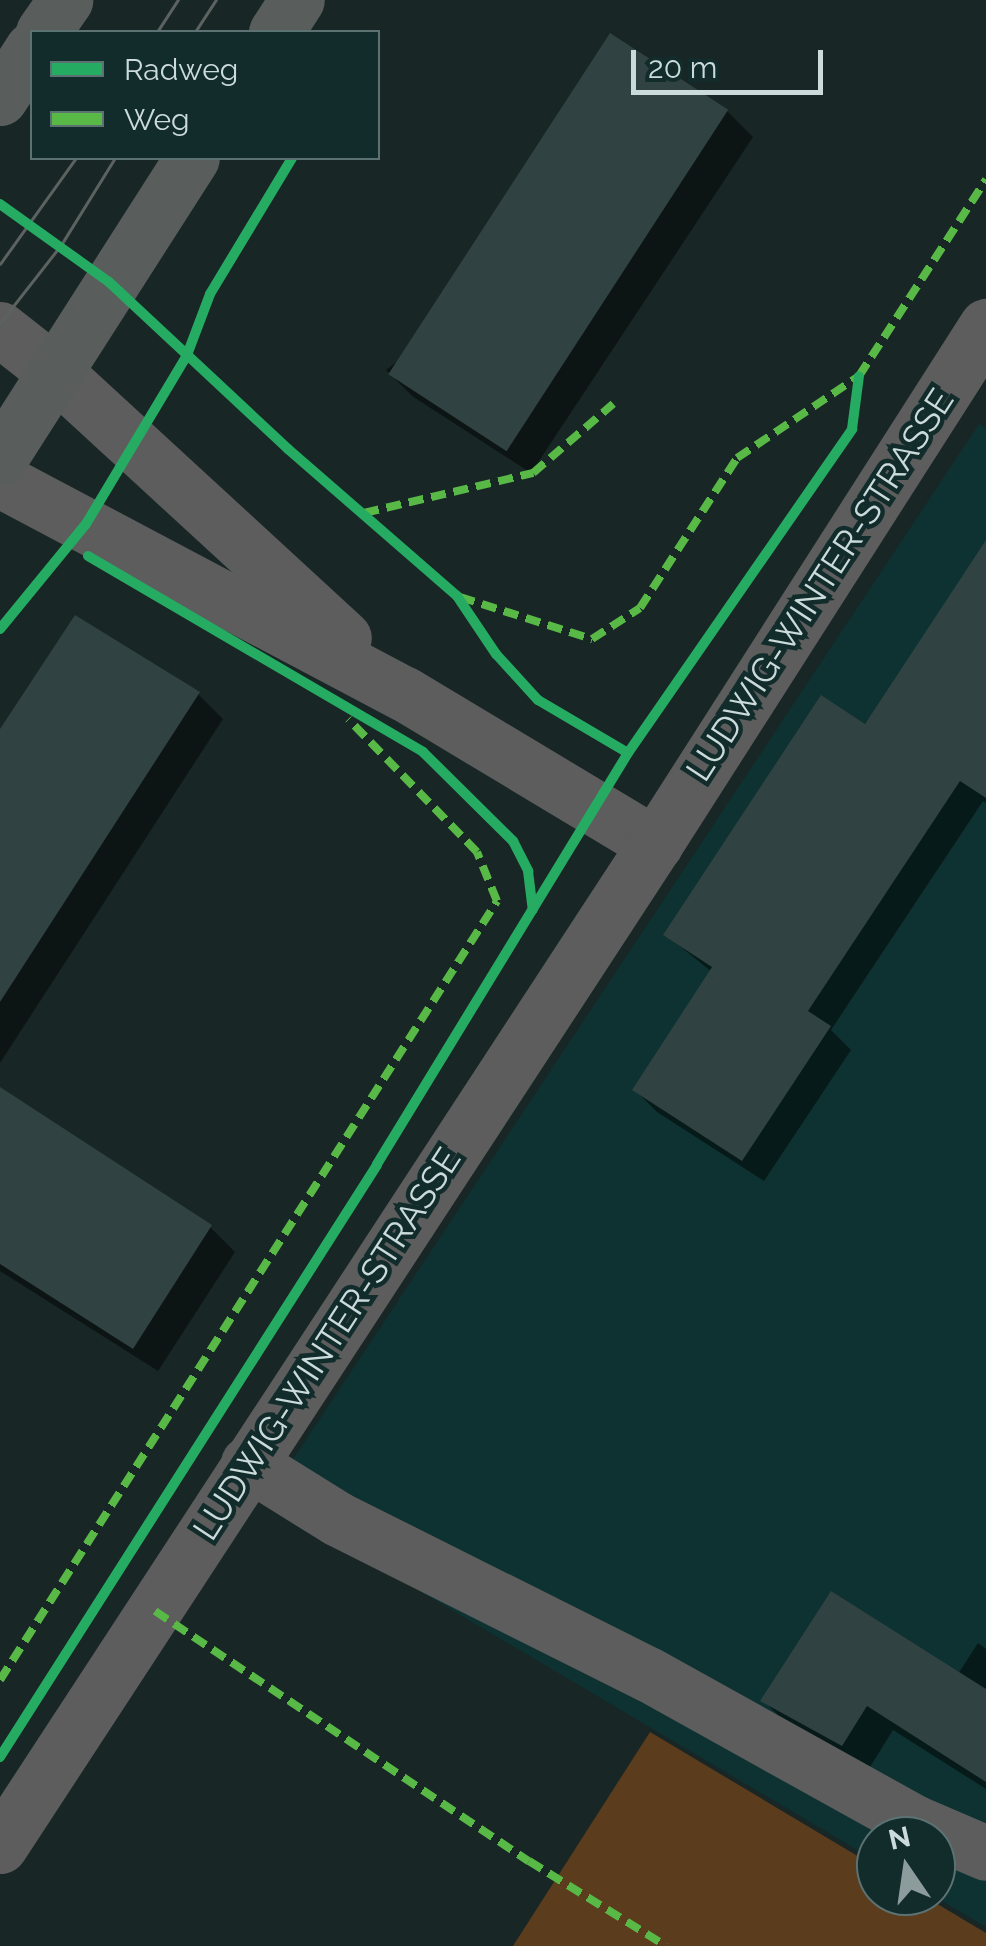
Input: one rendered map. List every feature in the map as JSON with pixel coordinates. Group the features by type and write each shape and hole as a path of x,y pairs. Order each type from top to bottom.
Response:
{"main road":[{"path":"44,30 64,0"},
{"path":"277,30 297,0"},
{"path":"0,98 30,52"},
{"path":"0,458 56,373 108,282 191,160"}],"street":[{"name":"LUDWIG-WINTER-STRASSE","path":"0,1846 655,844 971,382 986,326"},
{"path":"0,328 56,373 406,694"},
{"path":"0,480 406,694 655,844"},
{"path":"248,1464 338,1519 648,1674 914,1822 986,1853"}],"shaded area":[{"path":"979,424 986,428 986,1927 956,1909 956,1816 856,1816 856,1849 266,1500"},
{"path":"650,1732 856,1855 856,1916 956,1915 986,1933 986,1946 513,1946"}],"building":[{"path":"610,33 728,110 507,451 388,374"},
{"path":"986,540 986,798 960,781 808,1011 831,1026 742,1161 632,1090 712,967 663,935 821,695 865,724"},
{"path":"75,615 200,692 0,1002 0,729"},
{"path":"0,1087 212,1225 133,1349 0,1264"},
{"path":"831,1591 986,1689 986,1782 867,1706 842,1746 760,1701"}],"tram line":[{"path":"158,30 178,0"},
{"path":"196,30 216,0"},
{"path":"0,264 75,160"},
{"path":"0,323 61,245 114,160"}],"marked path":[{"path":"460,597 592,639 640,608 737,458 859,376 986,180"},
{"path":"364,513 533,473 613,404"},
{"path":"0,1680 497,901 477,852 348,719"},
{"path":"155,1611 529,1861 666,1946"}],"cycle path":[{"path":"0,629 86,524 187,355 210,294 291,160"},
{"path":"0,204 109,282 288,449 457,596 496,654 538,700 628,753 377,1165 0,1757"},
{"path":"628,753 852,429 859,376"},
{"path":"88,556 423,752 513,841 528,871 533,910"}]}
